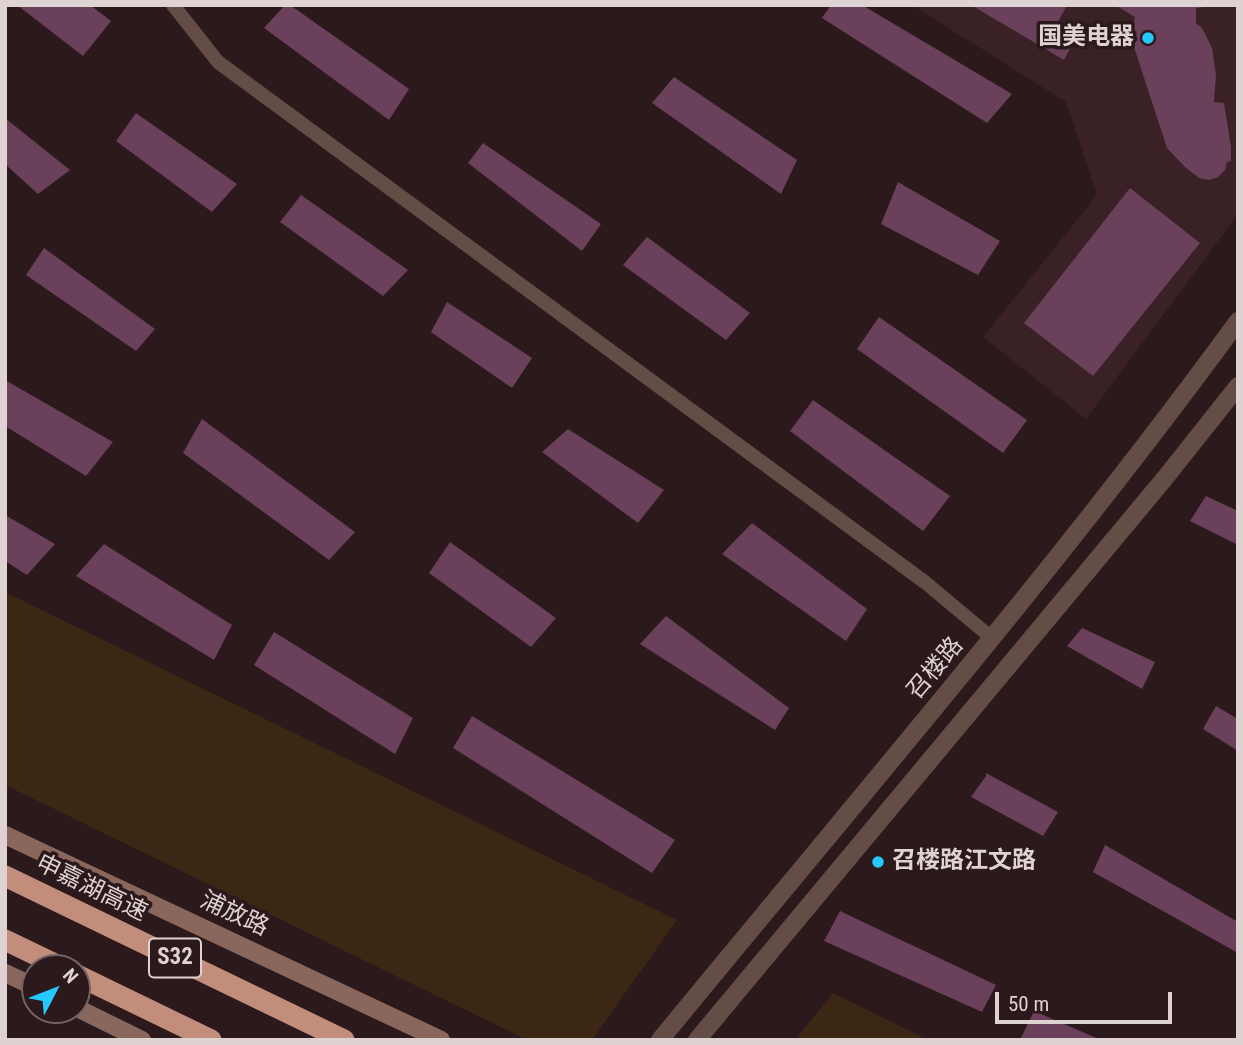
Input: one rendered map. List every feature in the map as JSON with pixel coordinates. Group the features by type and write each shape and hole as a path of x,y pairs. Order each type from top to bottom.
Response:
{"highway":[{"name":"申嘉湖高速","path":"5,876 344,1040"},
{"path":"5,940 34,954"},
{"name":"S32","path":"91,982 211,1040"}],"main road":[{"name":"浦放路","path":"5,835 441,1040"},
{"path":"5,973 21,980"},
{"path":"91,1015 142,1040"}],"street":[{"name":"召楼路","path":"660,1040 993,639 1152,439 1238,321"},
{"path":"697,1040 1156,489 1238,386"}],"lane":[{"path":"173,5 219,62 926,583 993,639"}],"shaded area":[{"path":"912,5 1238,5 1238,214 1086,419 983,337 1097,195 1066,102"},
{"path":"5,592 677,920 592,1040 527,1040 5,785"},
{"path":"833,993 928,1040 795,1040"}],"building":[{"path":"17,5 90,5 111,21 83,56"},
{"path":"285,5 290,5 409,89 389,120 264,28"},
{"path":"831,5 862,5 1012,94 987,123 822,18"},
{"path":"971,5 1067,5 1058,22 1076,37 1064,60"},
{"path":"1115,5 1204,5 1196,8 1196,23 1202,28 1212,48 1216,75 1214,102 1224,103 1231,147 1231,161 1227,162 1225,170 1218,177 1209,180 1199,178 1167,148 1131,34 1135,17"},
{"path":"674,77 797,160 781,194 652,103"},
{"path":"136,113 237,184 212,212 116,141"},
{"path":"5,118 70,170 38,194 5,164"},
{"path":"483,143 601,224 582,251 468,163"},
{"path":"898,182 1000,241 978,275 881,224"},
{"path":"1130,188 1200,243 1093,376 1024,323"},
{"path":"301,195 408,270 383,296 280,222"},
{"path":"647,237 750,313 726,340 623,265"},
{"path":"44,248 155,329 136,351 26,275"},
{"path":"447,302 532,358 512,388 431,332"},
{"path":"879,317 1027,420 1003,453 857,349"},
{"path":"5,380 113,442 86,476 5,426"},
{"path":"813,400 950,496 923,531 790,431"},
{"path":"202,419 355,532 329,560 183,453"},
{"path":"568,429 664,490 638,523 542,452"},
{"path":"1206,496 1238,511 1238,545 1190,521"},
{"path":"5,515 55,544 27,575 5,561"},
{"path":"752,523 867,609 846,641 722,554"},
{"path":"450,542 556,618 531,647 429,573"},
{"path":"104,544 232,625 214,660 76,576"},
{"path":"666,616 789,708 775,730 640,644"},
{"path":"1082,628 1155,662 1142,689 1067,646"},
{"path":"274,632 413,718 395,754 254,665"},
{"path":"1216,706 1238,719 1238,751 1203,729"},
{"path":"472,716 675,840 652,873 453,748"},
{"path":"986,773 1058,812 1043,836 971,797"},
{"path":"1105,845 1238,922 1238,953 1093,872"},
{"path":"840,911 996,985 982,1012 824,941"},
{"path":"1034,1011 1101,1040 1021,1038"}],"place":[{"name":"国美电器","path":"1148,38"},
{"name":"召楼路江文路","path":"878,862"}]}
